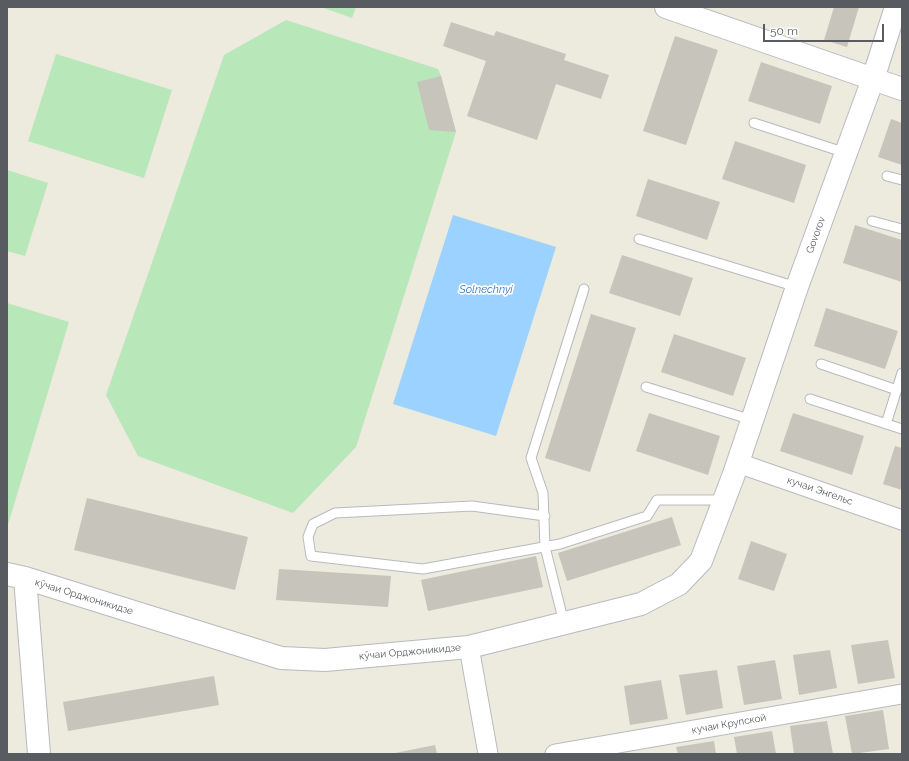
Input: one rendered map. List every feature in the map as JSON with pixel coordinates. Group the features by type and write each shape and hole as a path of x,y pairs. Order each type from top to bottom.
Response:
{"street":[{"path":"666,7 902,89"},
{"name":"Govorov","path":"738,463 797,287 873,79 896,7"},
{"name":"кӯчаи Орджоникидзе","path":"16,576 281,658 325,660 469,647 641,604 679,584 701,561 738,463"},
{"name":"кучаи Энгельс","path":"738,463 902,520"},
{"path":"16,576 39,754"},
{"path":"469,647 488,754"},
{"name":"кучаи Крупской","path":"556,754 902,694"}],"lane":[{"path":"754,123 846,153"},
{"path":"887,176 902,180"},
{"path":"872,221 902,229"},
{"path":"639,239 797,287"},
{"path":"564,623 545,547 543,493 531,458 584,289"},
{"path":"821,364 897,390"},
{"path":"886,424 902,373"},
{"path":"646,387 753,421"},
{"path":"810,399 902,429"},
{"path":"544,516 472,506 335,513 313,524 308,537 311,556 423,569 560,544 647,516 657,500 724,500"}],"green space":[{"path":"321,7 356,7 352,18"},
{"path":"286,20 438,69 456,132 356,447 293,513 138,456 106,395 224,55"},
{"path":"56,54 172,90 144,178 28,141"},
{"path":"7,170 48,183 25,256 7,251"},
{"path":"7,303 69,322 7,528"}],"water":[{"name":"Solnechnyi","path":"453,215 556,247 496,436 393,404"}],"building":[{"path":"834,7 859,7 847,47 824,40"},
{"path":"451,22 494,36 496,31 566,54 564,60 609,75 601,99 556,84 537,140 467,116 486,61 443,46"},
{"path":"675,36 718,50 686,145 643,131"},
{"path":"761,62 832,86 820,124 748,101"},
{"path":"441,76 456,132 429,130 417,82"},
{"path":"891,119 902,123 902,165 878,157"},
{"path":"735,141 806,165 794,203 722,179"},
{"path":"648,179 720,202 707,240 636,216"},
{"path":"855,225 902,240 902,282 843,263"},
{"path":"622,255 693,278 680,316 609,293"},
{"path":"826,308 898,331 885,369 814,346"},
{"path":"591,314 636,328 590,472 545,458"},
{"path":"674,334 746,358 733,396 661,372"},
{"path":"649,413 720,436 708,475 636,451"},
{"path":"793,413 864,436 852,475 780,451"},
{"path":"895,446 902,448 902,490 883,484"},
{"path":"87,498 248,537 235,590 74,550"},
{"path":"672,517 681,545 567,581 558,553"},
{"path":"751,541 787,554 774,591 738,579"},
{"path":"536,556 543,587 428,611 421,580"},
{"path":"279,569 391,576 388,607 276,600"},
{"path":"888,640 895,678 858,684 851,645"},
{"path":"830,650 837,688 799,695 793,655"},
{"path":"775,660 782,699 744,705 737,666"},
{"path":"717,670 723,708 686,715 679,675"},
{"path":"214,676 219,705 68,731 63,702"},
{"path":"661,680 668,719 630,725 624,686"},
{"path":"883,710 889,749 852,754 845,716"},
{"path":"827,721 833,754 794,754 790,726"},
{"path":"772,731 776,754 737,754 734,737"},
{"path":"714,741 716,754 678,754 676,747"},
{"path":"435,745 437,754 395,754 395,753"}]}
